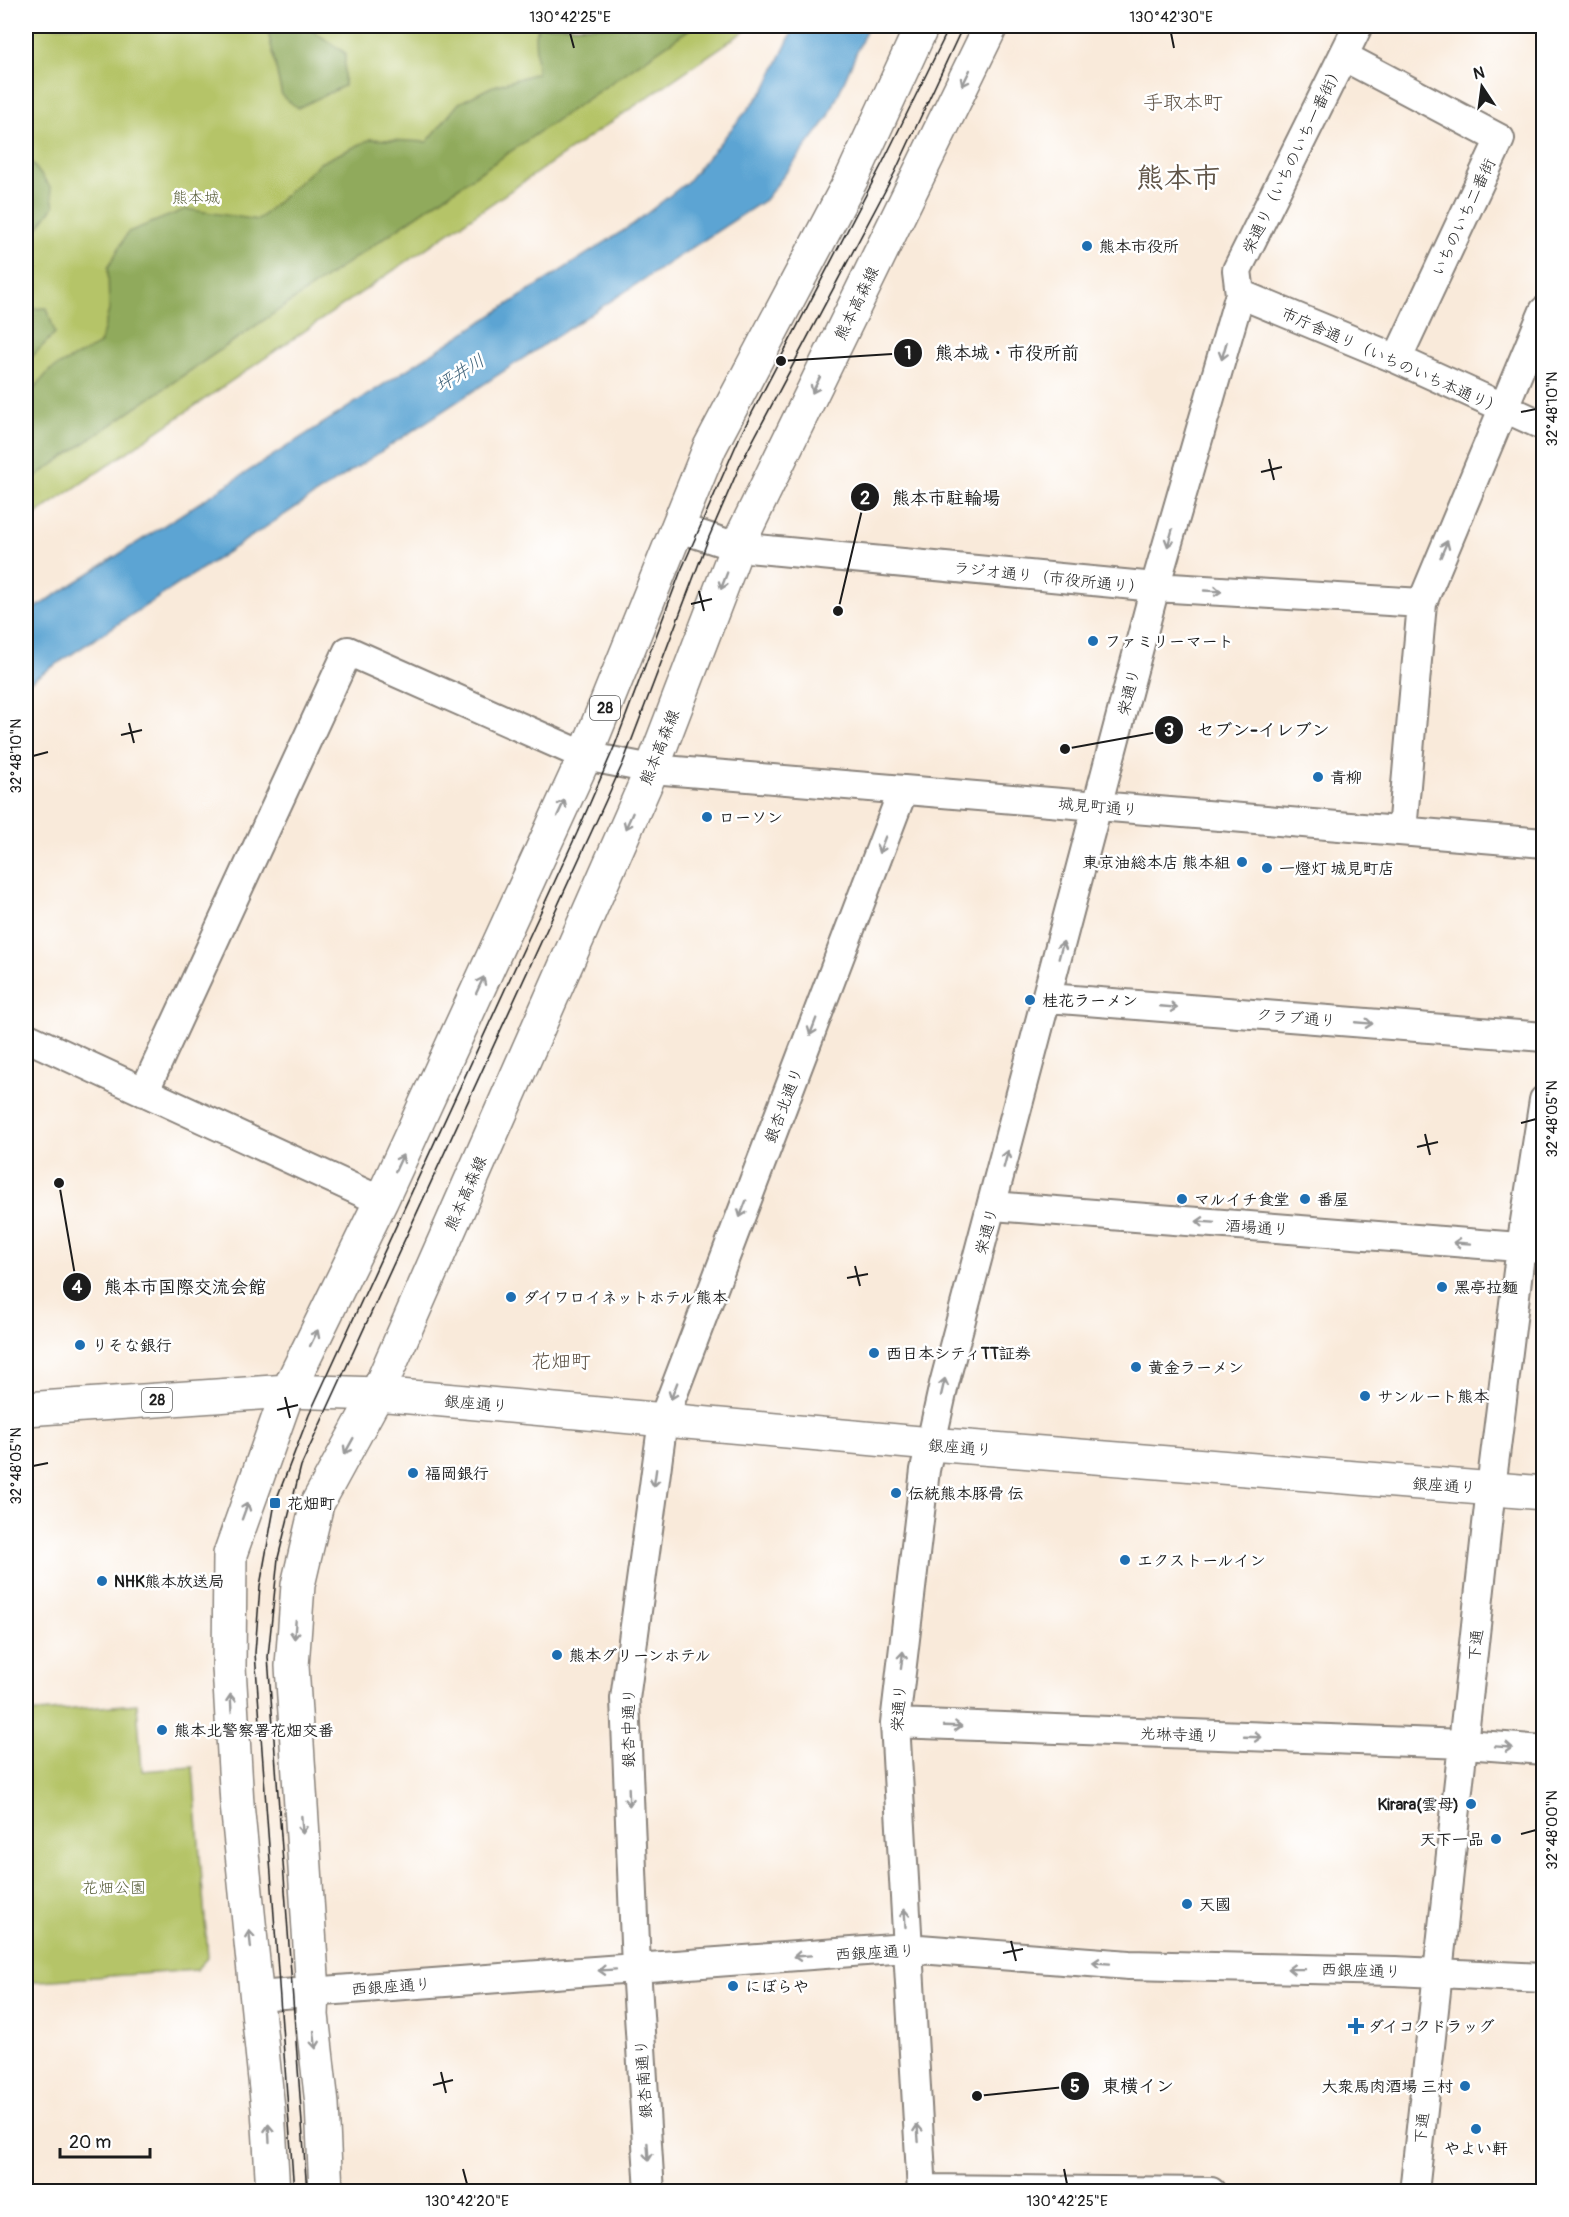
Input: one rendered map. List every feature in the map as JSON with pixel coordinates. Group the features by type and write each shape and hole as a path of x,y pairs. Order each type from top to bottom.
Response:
{"main road":[{"name":"28","path":"288,1391 381,1201 585,756 710,447 852,178 922,26"},
{"name":"熊本高森線","path":"326,2192 322,2104 312,2015 314,1992 292,1666 298,1585 317,1504 377,1394 652,769 737,547 992,26"},
{"name":"28","path":"26,1409 288,1391 377,1394"},
{"path":"273,2192 268,2109 233,1736 229,1667 230,1554 288,1391"},
{"name":"銀座通り","path":"377,1394 931,1444 1544,1493"}],"street":[{"name":"栄通り（いちのいち一番街）","path":"1240,294 1237,270 1358,26"},
{"name":"いちのいち二番街","path":"1343,56 1500,139 1397,359"},
{"name":"市庁舎通り（いちのいち本通り）","path":"1240,294 1397,359 1544,426"},
{"name":"栄通り","path":"922,2190 906,1948 895,1724 925,1470 944,1384 1099,806 1155,587 1240,294"},
{"path":"1402,831 1422,603 1544,311"},
{"name":"ラジオ通り（市役所通り）","path":"679,528 737,547 1155,587 1422,603"},
{"name":"城見町通り","path":"144,1092 348,651 585,756 652,769 1544,843"},
{"name":"銀杏北通り","path":"663,1420 903,790"},
{"name":"クラブ通り","path":"1048,998 1544,1037"},
{"path":"26,1037 381,1201"},
{"name":"下通","path":"1414,2192 1465,1744 1491,1488 1532,1248 1544,1100"},
{"name":"酒場通り","path":"993,1206 1532,1248"},
{"name":"銀杏中通り","path":"636,1967 625,1699 663,1420"},
{"name":"光琳寺通り","path":"895,1724 1465,1744 1544,1750"},
{"name":"西銀座通り","path":"256,1996 906,1948 1129,1965 1544,1978"},
{"name":"銀杏南通り","path":"636,1967 650,2192"},
{"path":"922,2190 1211,2192"}],"green space":[{"name":"熊本城","path":"26,26 752,26 26,521"},
{"path":"267,26 306,26 345,53 344,86 298,108 282,96"},
{"path":"539,26 694,26 26,483 26,398 50,370 100,344 109,310 108,268 128,232 186,209 258,220 320,163 371,139 427,142 459,103 491,87 537,73 535,35"},
{"path":"26,155 50,187 54,206 26,244"},
{"path":"47,308 55,333 26,363 26,309"},
{"name":"花畑公園","path":"137,1704 142,1771 193,1767 208,1957 196,1970 26,1982 26,1713"}],"water":[{"name":"坪井川","path":"795,26 868,26 828,118 765,200 26,684 26,614 632,225 687,182 765,89"}],"tram line":[{"path":"294,2192 255,1653 260,1586 275,1503 309,1415 577,833 615,745 680,573 741,434 882,164 950,26"},
{"path":"307,2192 268,1657 278,1558 301,1466 623,763 709,537 741,463 895,172 963,26"}],"place":[{"name":"熊本市役所","path":"1087,246"},
{"name":"熊本城・市役所前","path":"781,361"},
{"name":"熊本市駐輪場","path":"838,611"},
{"name":"ファミリーマート","path":"1093,641"},
{"name":"セブン-イレブン","path":"1065,749"},
{"name":"青柳","path":"1318,777"},
{"name":"ローソン","path":"707,817"},
{"name":"東京油総本店 熊本組","path":"1242,862"},
{"name":"一燈灯 城見町店","path":"1267,868"},
{"name":"桂花ラーメン","path":"1030,1000"},
{"name":"熊本市国際交流会館","path":"59,1183"},
{"name":"マルイチ食堂","path":"1182,1199"},
{"name":"番屋","path":"1305,1199"},
{"name":"黑亭拉麵","path":"1442,1287"},
{"name":"ダイワロイネットホテル熊本","path":"511,1297"},
{"name":"りそな銀行","path":"80,1345"},
{"name":"西日本シティTT証券","path":"874,1353"},
{"name":"黄金ラーメン","path":"1136,1367"},
{"name":"サンルート熊本","path":"1365,1396"},
{"name":"福岡銀行","path":"413,1473"},
{"name":"伝統熊本豚骨 伝","path":"896,1493"},
{"name":"花畑町","path":"275,1503"},
{"name":"エクストールイン","path":"1125,1560"},
{"name":"NHK熊本放送局","path":"102,1581"},
{"name":"熊本グリーンホテル","path":"557,1655"},
{"name":"熊本北警察署花畑交番","path":"162,1730"},
{"name":"Kirara(雲母)","path":"1471,1804"},
{"name":"天下一品","path":"1496,1839"},
{"name":"天國","path":"1187,1904"},
{"name":"にぼらや","path":"733,1986"},
{"name":"ダイコクドラッグ","path":"1356,2026"},
{"name":"大衆馬肉酒場 三村","path":"1465,2086"},
{"name":"東横イン","path":"977,2096"},
{"name":"やよい軒","path":"1476,2129"}],"district":[{"name":"手取本町","path":"1183,102"},
{"name":"熊本市","path":"1178,177"},
{"name":"花畑町","path":"561,1361"}]}
